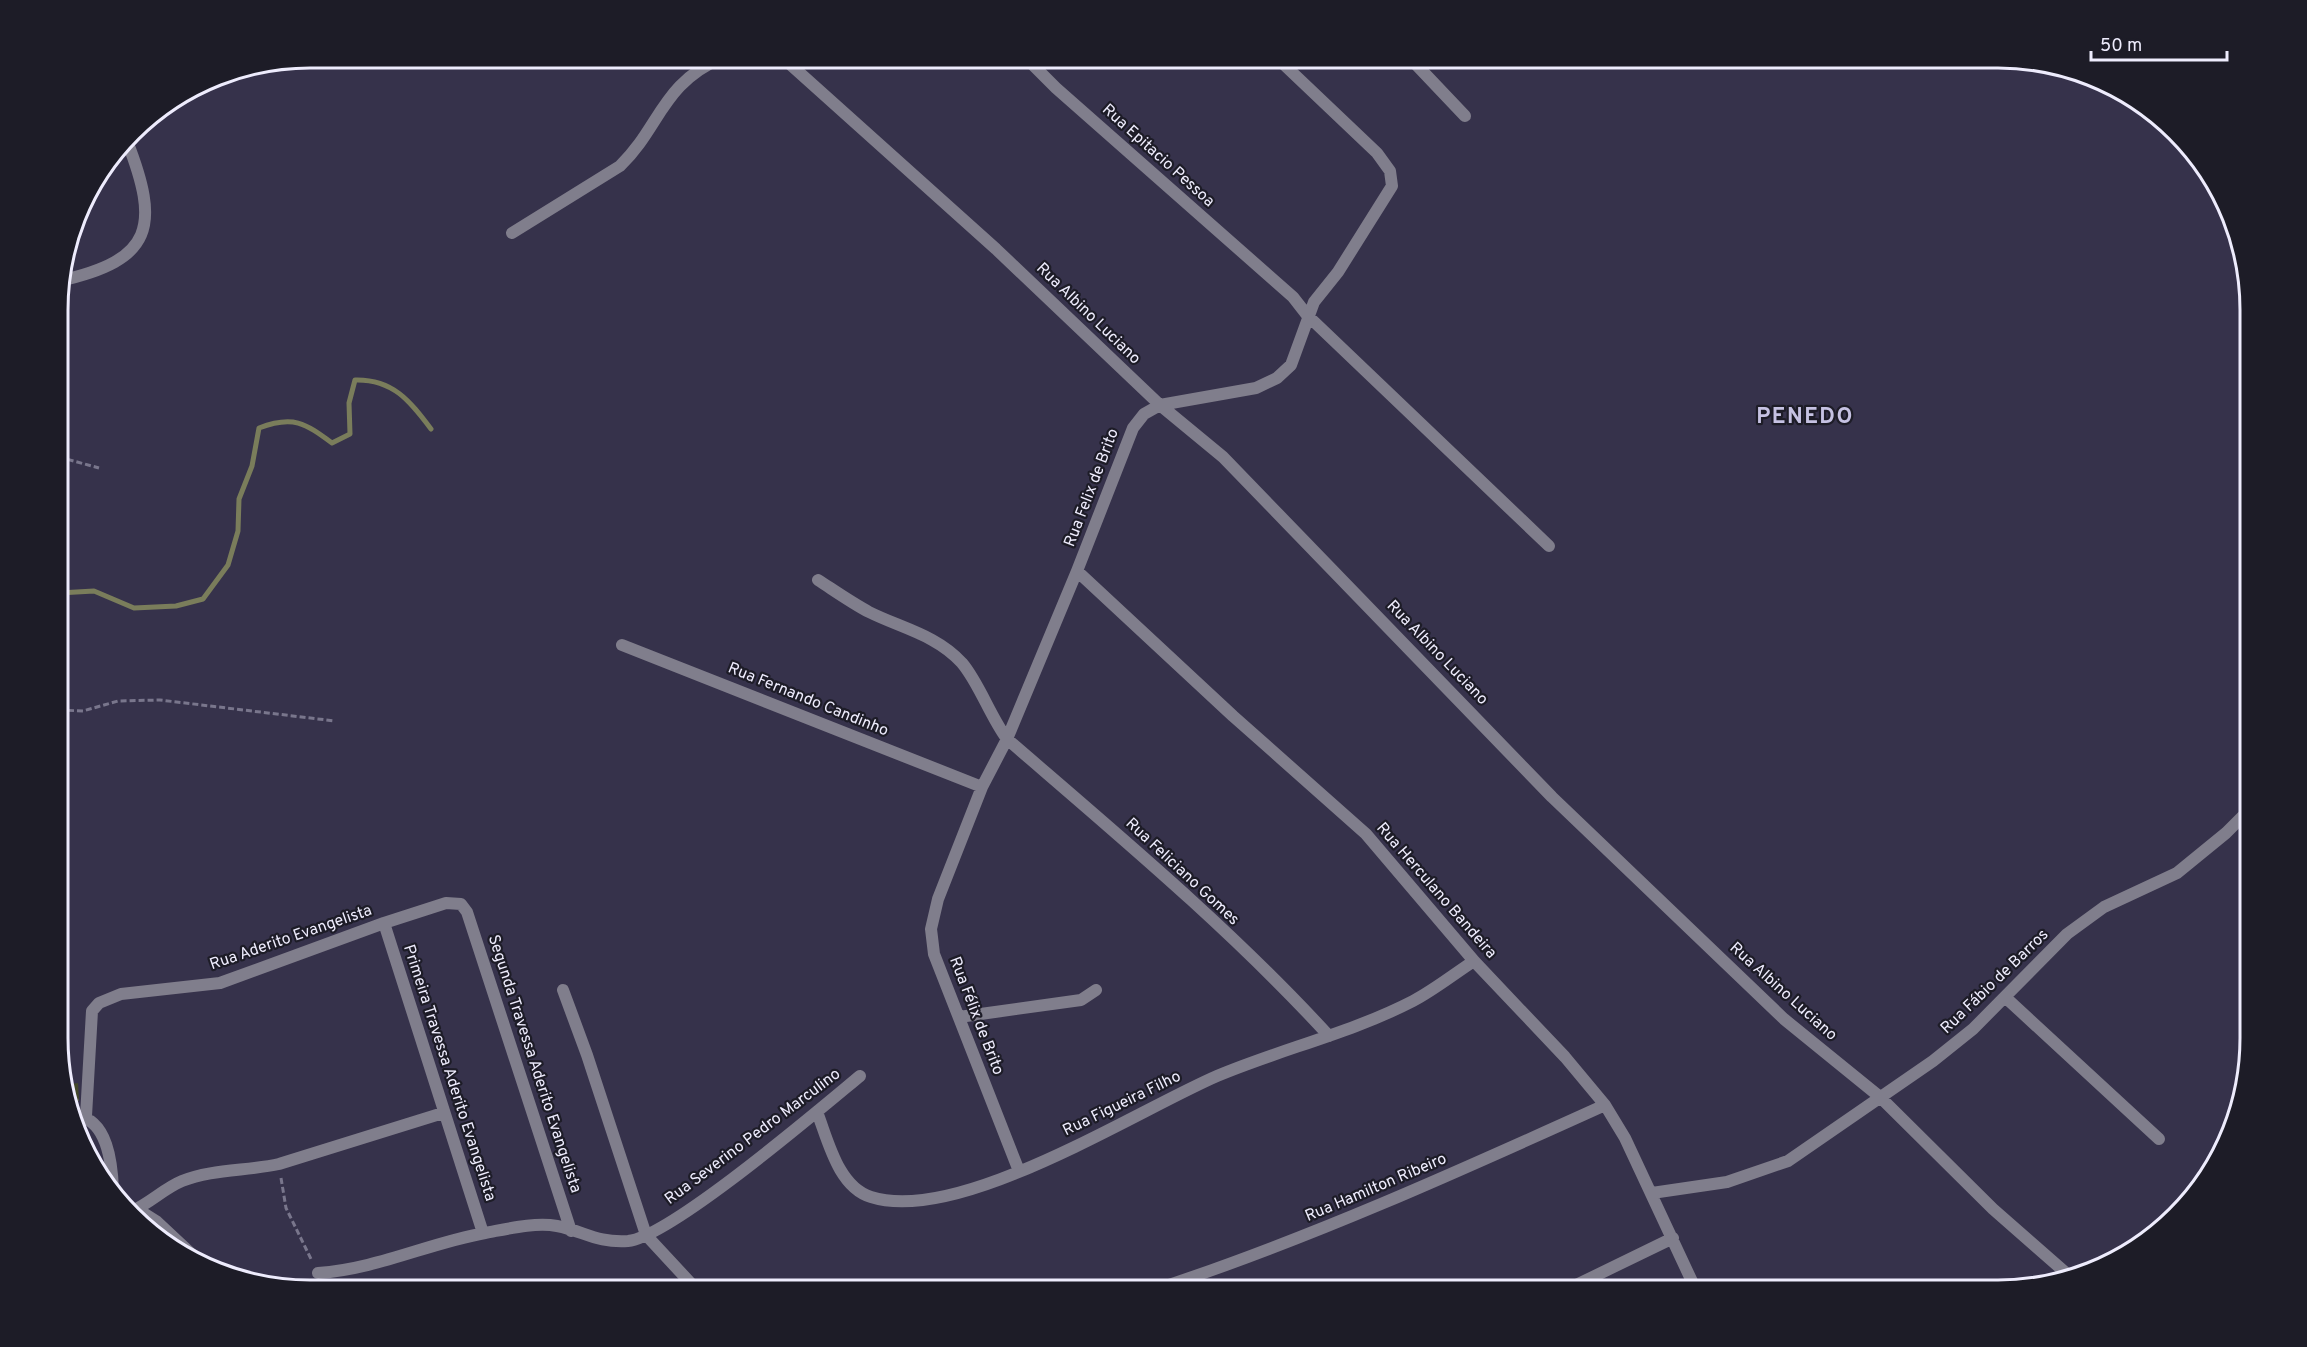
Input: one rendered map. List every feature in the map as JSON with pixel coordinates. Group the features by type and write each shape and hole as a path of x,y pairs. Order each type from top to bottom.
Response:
{"street":[{"path":"512,233 620,166 630,156 672,93 687,78 704,68"},
{"name":"Rua Albino Luciano","path":"794,68 996,249 1160,405 1223,457 1552,797 1784,1018 1880,1097 1993,1209 2063,1270"},
{"name":"Rua Epitacio Pessoa","path":"1036,68 1293,297 1307,315"},
{"name":"Rua Felix de Brito","path":"1007,739 1133,428 1144,414 1160,405 1256,388 1277,378 1291,365 1301,343 1307,315 1314,302 1338,272 1392,186 1392,177 1377,153 1293,68"},
{"path":"1419,68 1465,116"},
{"path":"70,278 120,260 140,240 146,225 147,212 140,174 130,148"},
{"path":"1307,315 1549,546"},
{"name":"Rua Herculano Bandeira","path":"1077,571 1233,716 1366,834 1474,961 1565,1057 1605,1105 1652,1193 1692,1280"},
{"name":"Rua Feliciano Gomes","path":"818,580 868,611 920,632 946,648 963,664 991,717 1007,739 1169,881 1303,1007 1329,1036"},
{"name":"Rua Fernando Candinho","path":"622,645 982,787"},
{"name":"Rua Félix de Brito","path":"1007,739 982,787 938,899 931,929 934,954 1019,1171"},
{"name":"Rua Fábio de Barros","path":"1652,1193 1727,1182 1788,1161 1933,1061 1973,1029 2067,934 2104,907 2177,873 2240,819"},
{"name":"Rua Aderito Evangelista","path":"81,1116 92,1011 99,1003 121,994 219,983 446,903 464,907"},
{"name":"Segunda Travessa Aderito Evangelista","path":"464,907 571,1231"},
{"name":"Primeira Travessa Aderito Evangelista","path":"384,923 483,1233"},
{"name":"Rua Figueira Filho","path":"817,1112 844,1176 857,1191 869,1197 887,1201 931,1199 968,1191 1019,1171 1219,1076 1329,1036 1413,1001 1474,961"},
{"path":"563,990 587,1054 646,1236 688,1280"},
{"path":"958,1017 1082,999 1096,990"},
{"path":"2005,997 2159,1139"},
{"name":"Rua Severino Pedro Marculino","path":"318,1273 341,1272 483,1233 539,1225 558,1226 589,1238 608,1240 630,1241 646,1236 703,1199 817,1112 860,1076"},
{"name":"Rua Hamilton Ribeiro","path":"1185,1280 1373,1209 1605,1105"},
{"path":"138,1209 181,1181 198,1176 254,1170 279,1164 443,1113"},
{"path":"81,1116 96,1123 104,1138 110,1175"},
{"path":"145,1215 156,1221 176,1239"},
{"path":"1587,1280 1673,1238"}],"path":[{"path":"68,459 99,468"},
{"path":"68,710 83,711 118,701 160,700 335,722"},
{"path":"279,1164 286,1208 318,1273"}],"green space":[{"path":"78,1083 79,1100 77,1103 76,1100 72,1084"}],"waterway":[{"path":"68,592 94,591 134,608 176,606 203,599 228,565 238,531 239,499 252,466 259,428 281,422 298,423 314,430 332,443 350,434 349,403 355,380 380,383 390,388 408,401 431,429"}],"district":[{"name":"PENEDO","path":"1805,417"}]}
